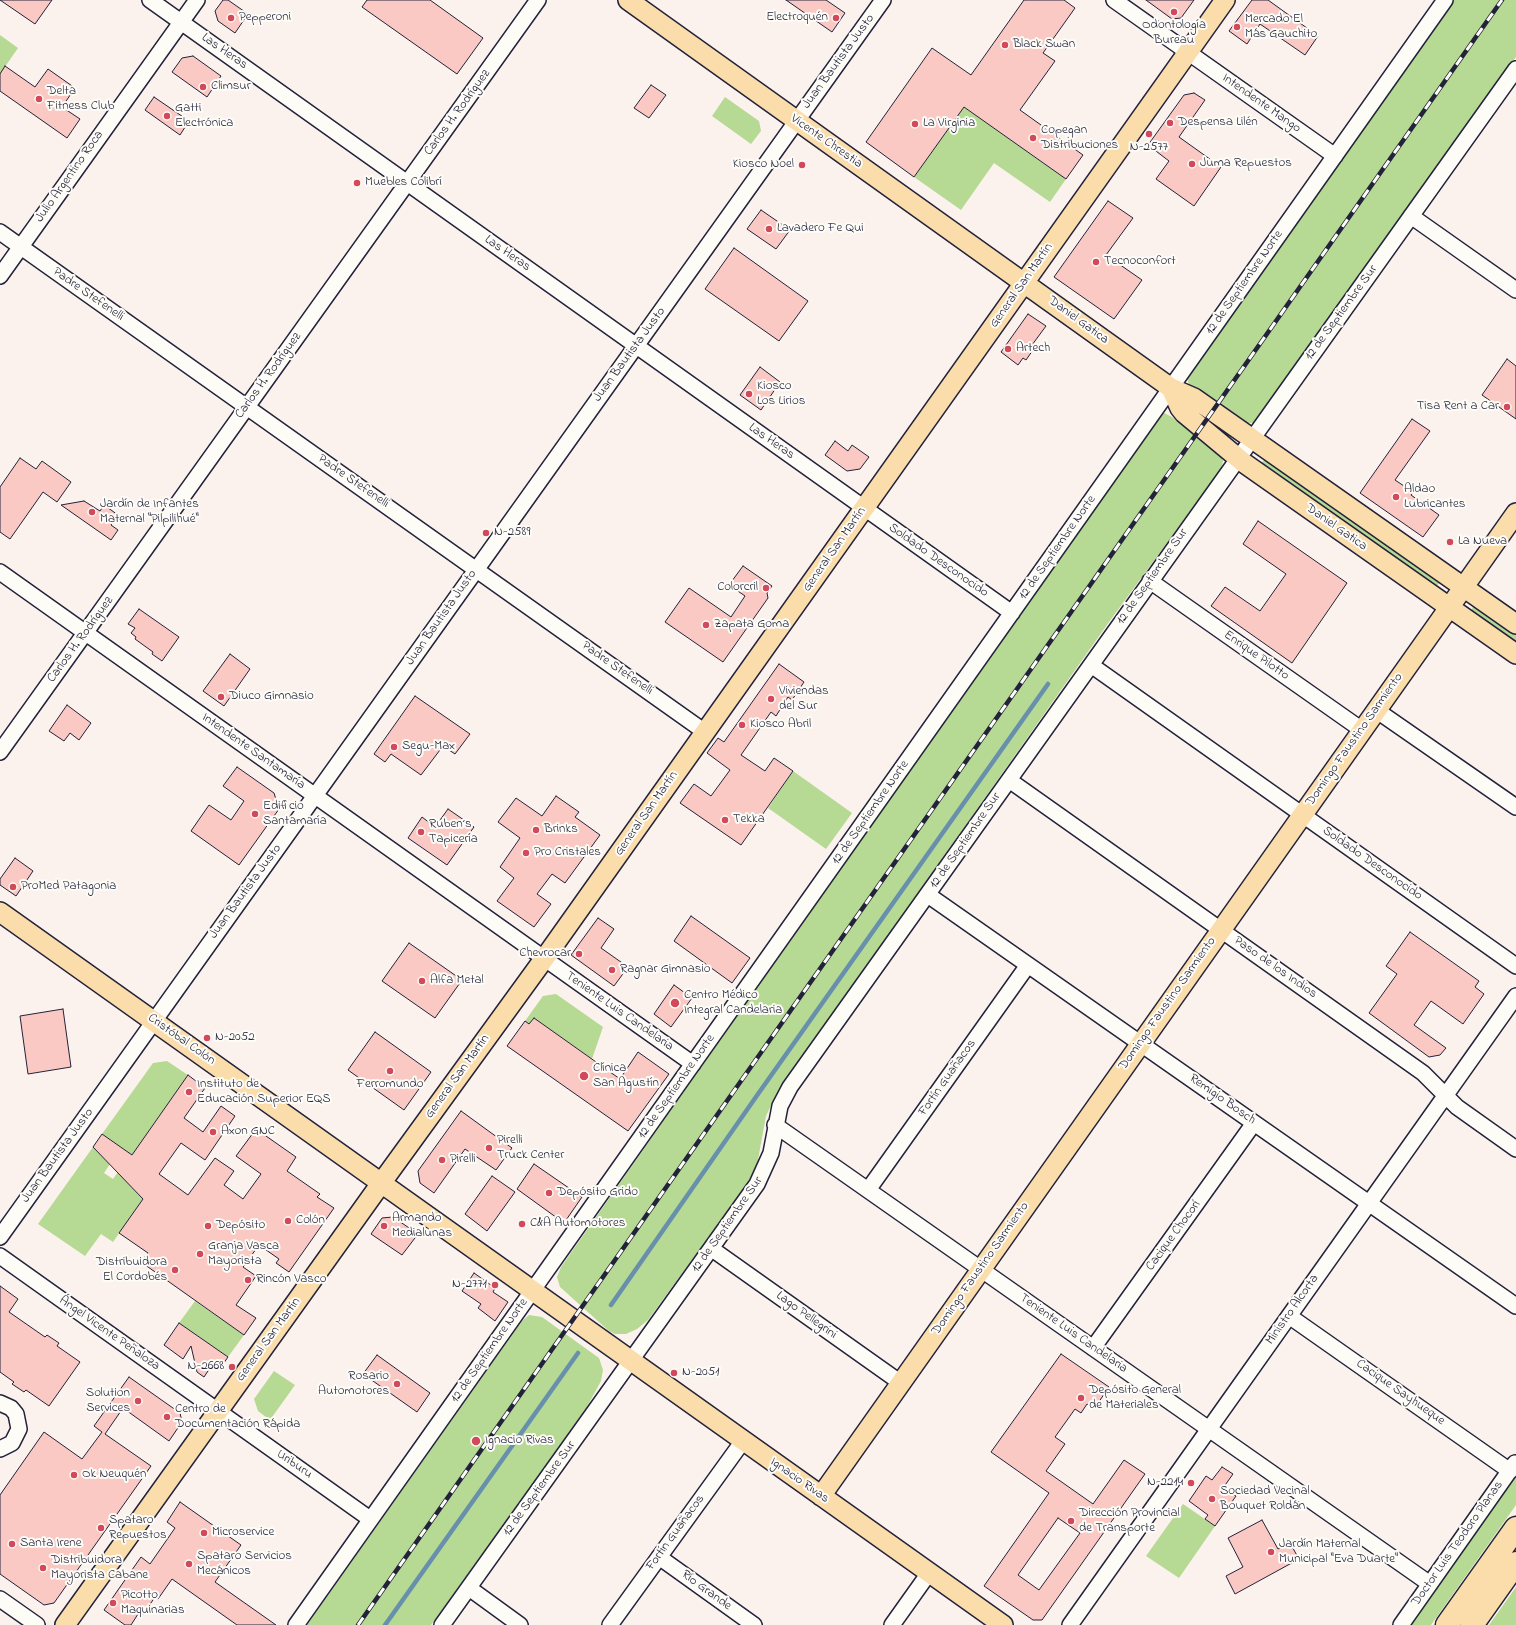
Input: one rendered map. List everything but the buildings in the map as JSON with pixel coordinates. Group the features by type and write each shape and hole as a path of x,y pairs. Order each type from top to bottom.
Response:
{"highway":[{"path":"1447,1625 1516,1528"},
{"path":"1472,1625 1516,1563"}],"main road":[{"name":"Vicente Chrestia","path":"628,0 1025,283"},
{"name":"General San Martín","path":"65,1625 382,1182 544,959 1225,0"},
{"name":"Daniel Gatica","path":"1025,283 1171,388 1189,395 1252,438 1516,624"},
{"name":"Daniel Gatica","path":"1171,388 1180,408 1184,413 1238,458 1516,654"},
{"name":"Domingo Faustino Sarmiento","path":"821,1496 1516,513"},
{"name":"Cristóbal Colón","path":"0,912 382,1182"},
{"name":"Ignacio Rivas","path":"382,1182 631,1362 1002,1625"}],"street":[{"name":"Las Heras","path":"150,0 864,509"},
{"name":"Julio Argentino Roca","path":"0,276 197,0"},
{"name":"Carlos H. Rodríguez","path":"0,752 538,0"},
{"name":"Juan Bautista Justo","path":"0,1237 883,0"},
{"name":"Intendente Mango","path":"1114,0 1335,156"},
{"name":"12 de Septiembre Norte","path":"296,1625 1445,0"},
{"name":"12 de Septiembre Sur","path":"442,1625 712,1249 763,1175 771,1153 775,1125 780,1106 790,1087 1516,69"},
{"path":"1411,216 1516,290"},
{"name":"Padre Stefenelli","path":"0,232 705,732"},
{"name":"Soldado Desconocido","path":"864,509 1012,613"},
{"name":"Intendente Santamaría","path":"0,572 544,959"},
{"name":"Enrique Pilotto","path":"1150,582 1362,730"},
{"name":"Soldado Desconocido","path":"1091,665 1516,966"},
{"path":"1376,710 1516,807"},
{"name":"Paso de los Indios","path":"1009,780 1423,1073 1463,1112 1516,1148"},
{"name":"Remigio Bosch","path":"928,895 1516,1306"},
{"name":"Teniente Luis Candelaria","path":"544,959 693,1064"},
{"name":"Fortín Guañacos","path":"868,1190 1028,965"},
{"name":"Ministro Alcorta","path":"1070,1625 1516,996"},
{"name":"Cacique Chocorí","path":"1093,1348 1254,1123"},
{"name":"Teniente Luis Candelaria","path":"775,1125 1430,1584"},
{"name":"Lago Pellegrini","path":"712,1249 901,1383"},
{"name":"Ángel Vicente Peñaloza","path":"0,1256 218,1411"},
{"name":"Cacique Sayhueque","path":"1289,1316 1513,1467"},
{"path":"0,1403 11,1408 16,1414 19,1429 12,1443 0,1450"},
{"name":"Uriburu","path":"218,1411 370,1520"},
{"name":"Fortín Guañacos","path":"610,1625 743,1441"},
{"name":"Doctor Luis Teodoro Planas","path":"1401,1625 1513,1467"},
{"name":"Río Grande","path":"659,1557 754,1625"},
{"path":"892,1625 929,1573"},
{"path":"469,1588 520,1625"},
{"path":"0,1599 37,1625"}],"green space":[{"path":"1454,0 1516,0 1516,57 1261,416 1253,423 1245,423 1189,385 1187,377"},
{"path":"0,35 18,48 0,74"},
{"path":"725,97 759,121 761,131 751,144 712,116"},
{"path":"964,107 1066,179 1050,202 994,163 961,210 914,177"},
{"path":"1164,413 1172,417 1219,454 1223,461 1221,469 1109,622 778,1091 766,1116 757,1165 745,1187 648,1320 637,1329 626,1334 615,1334 609,1331 560,1287 557,1277 561,1267 1158,417"},
{"path":"1266,459 1440,581 1439,584 1435,586 1262,465 1262,462"},
{"path":"1473,607 1477,607 1516,634 1516,645 1471,611"},
{"path":"793,771 852,813 826,849 768,808"},
{"path":"556,994 603,1027 592,1059 534,1018 529,1024 525,1021 543,996"},
{"path":"167,1061 188,1075 132,1155 102,1134 153,1063"},
{"path":"93,1147 110,1164 104,1173 113,1179 118,1172 143,1199 113,1242 101,1234 85,1256 38,1224"},
{"path":"195,1301 244,1335 228,1357 179,1323"},
{"path":"529,1315 542,1317 599,1358 603,1370 601,1381 587,1407 431,1625 307,1625 522,1321"},
{"path":"274,1371 295,1385 270,1420 258,1411 254,1399"},
{"path":"1516,1474 1516,1505 1431,1625 1409,1625"},
{"path":"1183,1504 1215,1526 1179,1578 1146,1556"},
{"path":"1516,1587 1516,1625 1489,1625"}],"waterway":[{"path":"611,1305 758,1094 1048,684"},
{"path":"385,1625 578,1353"}],"railway":[{"path":"358,1625 1502,0"}],"place":[{"name":"Odontología Bureau","path":"1174,12"},
{"name":"Pepperoni","path":"231,18"},
{"name":"Electroquén","path":"836,18"},
{"name":"Mercado El Más Gauchito","path":"1237,27"},
{"name":"Black Swan","path":"1005,45"},
{"name":"Climsur","path":"203,87"},
{"name":"Delta Fitness Club","path":"39,99"},
{"name":"Gatti Electrónica","path":"167,116"},
{"name":"Despensa Lilén","path":"1170,123"},
{"name":"La Virginia","path":"915,124"},
{"name":"N-2577","path":"1149,134"},
{"name":"Copegan Distribuciones","path":"1033,138"},
{"name":"Juma Repuestos","path":"1192,164"},
{"name":"Kiosco Noel","path":"802,165"},
{"name":"Muebles Colibrí","path":"357,183"},
{"name":"Lavadero Fe Qui","path":"769,229"},
{"name":"Tecnoconfort","path":"1096,262"},
{"name":"Artech","path":"1008,349"},
{"name":"Kiosco Los Lirios","path":"749,394"},
{"name":"Tisa Rent a Car","path":"1507,407"},
{"name":"Aldao Lubricantes","path":"1396,497"},
{"name":"Jardín de Infantes Maternal \"Pilpilihué\"","path":"92,512"},
{"name":"N-2589","path":"486,533"},
{"name":"La Nueva","path":"1450,542"},
{"name":"Colorcril","path":"766,588"},
{"name":"Zapata Goma","path":"706,625"},
{"name":"Diuco Gimnasio","path":"221,697"},
{"name":"Viviendas del Sur","path":"771,699"},
{"name":"Kiosco Abril","path":"742,725"},
{"name":"Segu-Max","path":"394,747"},
{"name":"Edificio Santamaría","path":"255,814"},
{"name":"Tekka","path":"725,820"},
{"name":"Brinks","path":"536,830"},
{"name":"Ruben´s Tapicería","path":"421,832"},
{"name":"Pro Cristales","path":"526,853"},
{"name":"ProMed Patagonia","path":"13,887"},
{"name":"Chevrocar","path":"579,954"},
{"name":"Ragnar Gimnasio","path":"612,970"},
{"name":"Alfa Metal","path":"422,981"},
{"name":"Centro Médico Integral Candelaria","path":"675,1003"},
{"name":"N-2052","path":"207,1038"},
{"name":"Ferromundo","path":"390,1071"},
{"name":"Clínica San Agustín","path":"584,1076"},
{"name":"Instituto de Educación Superior EQS","path":"189,1092"},
{"name":"Axon GNC","path":"213,1132"},
{"name":"Pirelli Truck Center","path":"489,1148"},
{"name":"Pirelli","path":"442,1160"},
{"name":"Depósito Grido","path":"549,1193"},
{"name":"Colón","path":"288,1221"},
{"name":"C&A Automotores","path":"522,1224"},
{"name":"Depósito","path":"208,1226"},
{"name":"Armando Medialunas","path":"384,1226"},
{"name":"Granja Vasca Mayorista","path":"200,1254"},
{"name":"Distribuidora El Cordobés","path":"175,1270"},
{"name":"Rincón Vasco","path":"248,1280"},
{"name":"N-2771","path":"495,1285"},
{"name":"N-2668","path":"232,1367"},
{"name":"N-2051","path":"674,1373"},
{"name":"Rosario Automotores","path":"397,1384"},
{"name":"Depósito General de Materiales","path":"1081,1398"},
{"name":"Solution Services","path":"138,1401"},
{"name":"Centro de Documentación Rápida","path":"167,1417"},
{"name":"Ignacio Rivas","path":"476,1441"},
{"name":"Ok Neuquén","path":"74,1475"},
{"name":"N-2214","path":"1191,1483"},
{"name":"Sociedad Vecinal Bouquet Roldán","path":"1212,1499"},
{"name":"Dirección Provincial de Transporte","path":"1071,1521"},
{"name":"Spataro Repuestos","path":"101,1528"},
{"name":"Microservice","path":"204,1533"},
{"name":"Santa Irene","path":"12,1544"},
{"name":"Jardín Maternal Municipal \"Eva Duarte\"","path":"1271,1552"},
{"name":"Spataro Servicios Mecánicos","path":"189,1564"},
{"name":"Distribuidora Mayorista Cabane","path":"43,1568"},
{"name":"Picotto Maquinarias","path":"113,1603"}]}
